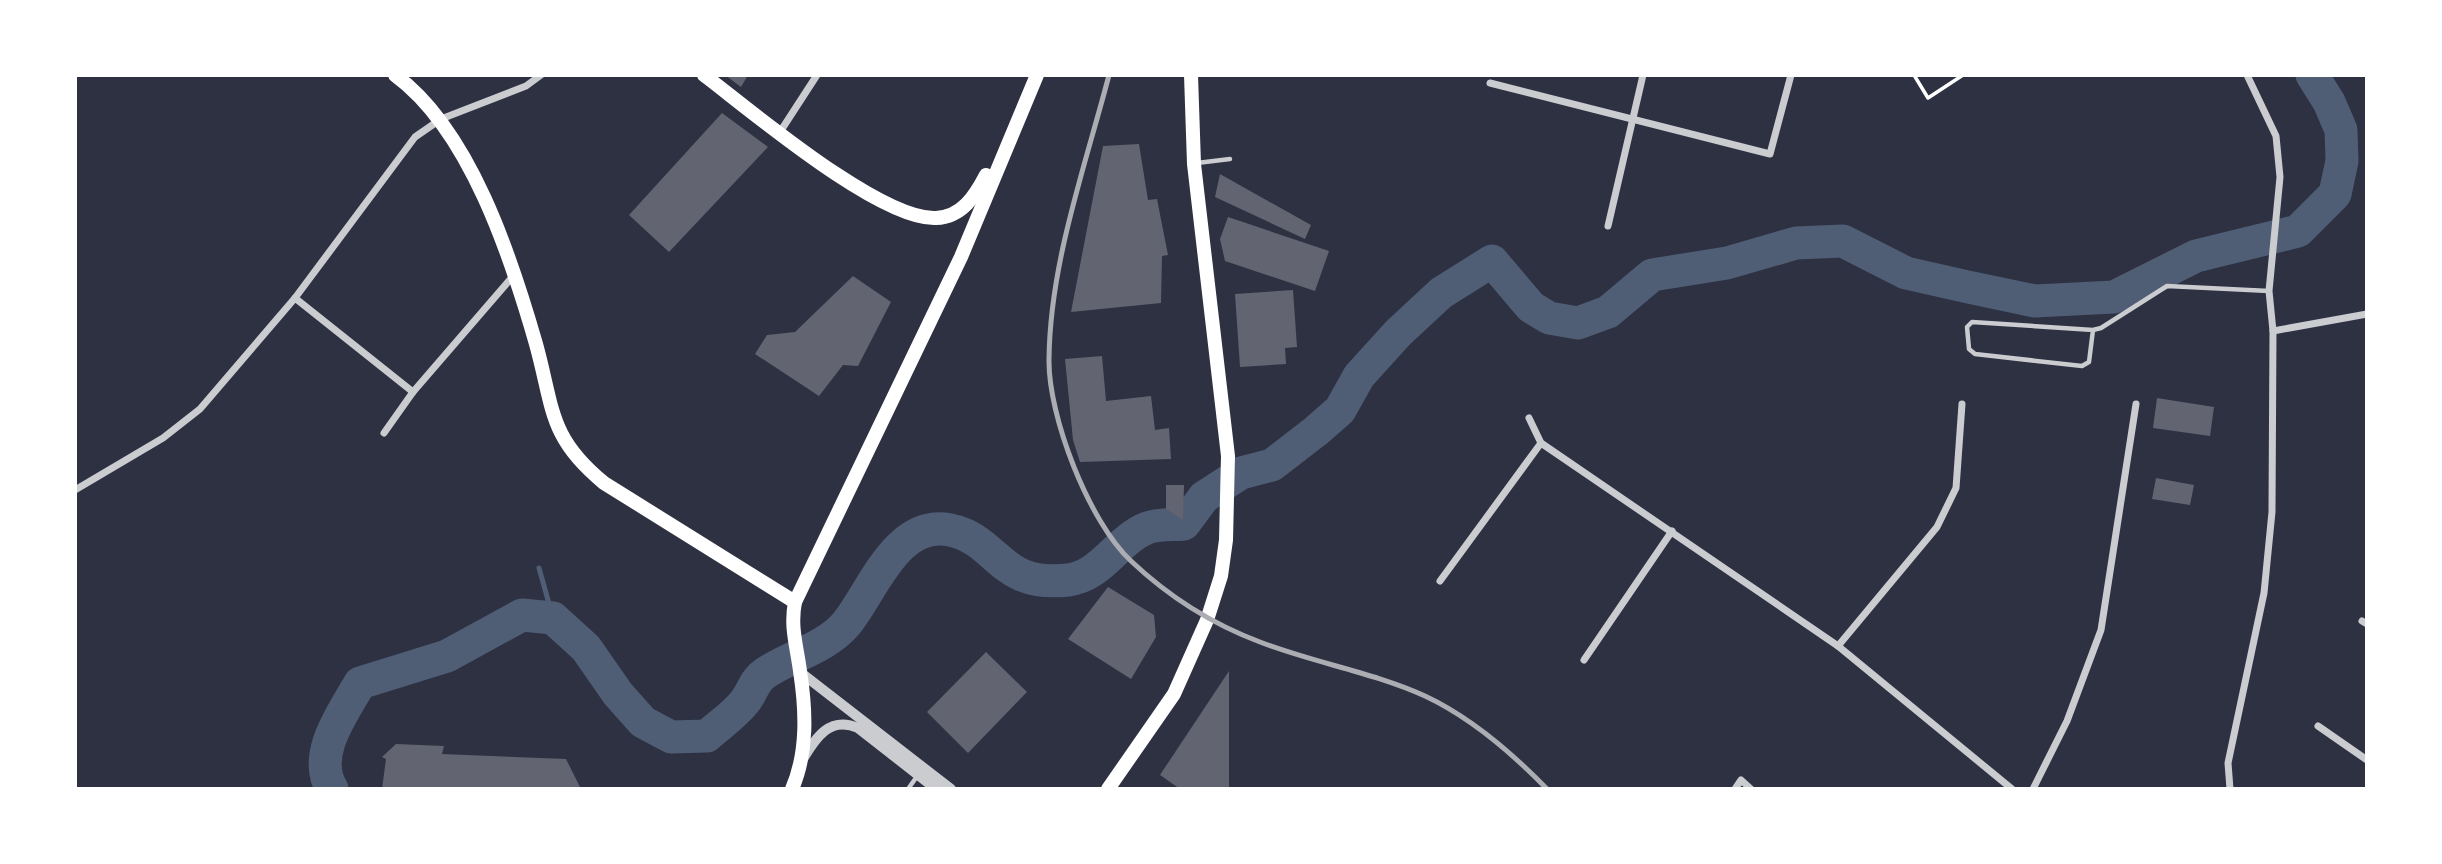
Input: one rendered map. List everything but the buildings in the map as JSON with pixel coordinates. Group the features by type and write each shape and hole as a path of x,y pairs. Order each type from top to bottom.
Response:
{"main road":[{"path":"395,75 441,119 470,168 514,275 537,346 553,419 564,443 580,464 604,483 795,602"},
{"path":"704,75 848,181 916,216 936,218 955,213 968,204 1013,128"},
{"path":"795,787 805,729 800,669 792,627 795,602 961,257 1037,75"},
{"path":"1108,789 1174,694 1193,652 1221,576 1228,510 1228,456 1194,164 1191,75"}],"street":[{"path":"75,490 163,438 200,410 295,298 415,137 441,119 526,86 541,75"},
{"path":"780,132 817,75"},
{"path":"1608,226 1643,75"},
{"path":"1490,83 1770,154 1791,75"},
{"path":"2230,789 2228,763 2264,593 2271,525 2273,331 2269,291 2280,177 2276,136 2247,75"},
{"path":"384,433 413,392 514,275"},
{"path":"295,298 413,392"},
{"path":"2273,331 2367,314"},
{"path":"1838,646 1937,527 1956,488 1962,404"},
{"path":"2033,789 2067,720 2101,630 2136,404"},
{"path":"1530,418 1541,443 1838,646 2012,789"},
{"path":"1440,582 1541,443"},
{"path":"1584,660 1672,531"},
{"path":"800,669 951,789"},
{"path":"801,763 815,739 835,724 846,722 858,728 936,789"},
{"path":"2318,726 2367,760"},
{"path":"1735,789 1741,780 1751,789"}],"lane":[{"path":"1194,164 1230,159"},
{"path":"2093,330 2089,362 2082,366 1975,354 1969,349 1968,327 1972,322 2093,330 2167,286 2269,291"},
{"path":"908,789 919,775"}],"path":[{"path":"1914,75 1928,98 1963,75"}],"waterway":[{"path":"332,789 326,776 327,748 338,721 360,683 447,656 522,615 553,618 586,648 618,694 643,722 671,737 707,736 742,705 764,674 818,646 838,632 856,611 888,561 900,547 915,536 931,530 950,530 966,535 1001,562 1027,577 1045,581 1080,577 1100,565 1136,534 1155,526 1184,524 1204,497 1241,473 1272,465 1340,410 1359,376 1398,333 1441,293 1492,261 1531,307 1549,318 1578,323 1608,312 1652,275 1727,263 1796,243 1843,241 1906,273 2035,301 2114,297 2196,256 2298,231 2335,194 2342,161 2341,130 2329,102 2312,75"},
{"path":"539,568 553,618"}],"railway":[{"path":"1109,75 1062,251 1055,287 1049,359 1055,409 1063,438 1086,495 1100,521 1131,561 1191,608 1260,642 1384,680 1425,696 1458,714 1490,737 1547,789"}]}
